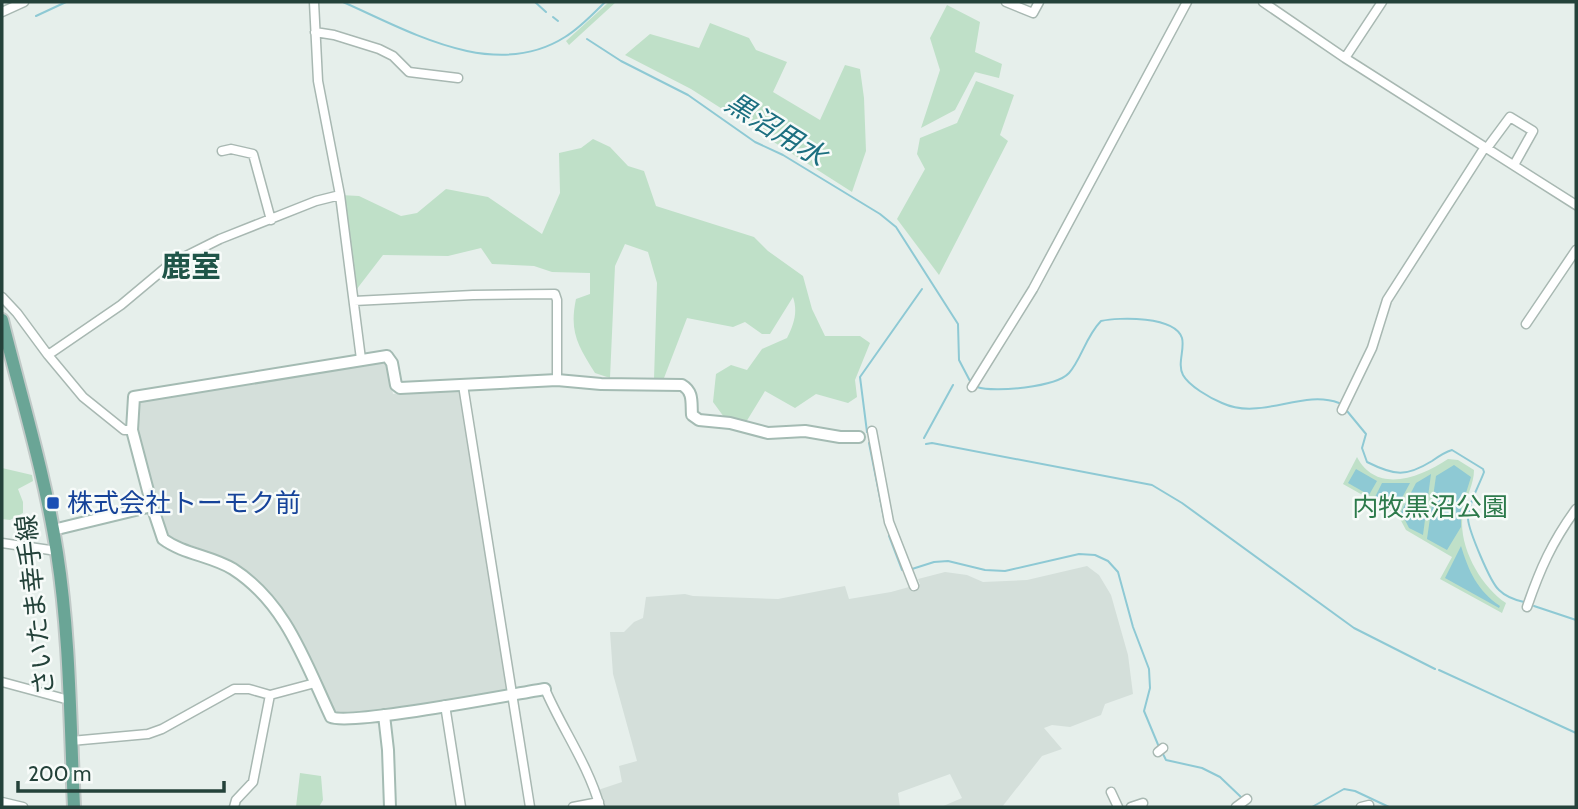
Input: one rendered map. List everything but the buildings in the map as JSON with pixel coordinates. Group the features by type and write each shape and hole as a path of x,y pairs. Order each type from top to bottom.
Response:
{"main road":[{"name":"さいたま幸手線","path":"2,320 57,551 62,585 74,807"}],"street":[{"path":"2,12 24,2"},
{"path":"314,2 322,110 340,195 361,359"},
{"path":"1006,2 1033,13 1039,2"},
{"path":"971,387 1033,289 1187,2"},
{"path":"1263,2 1345,58 1576,205"},
{"path":"1345,58 1382,2"},
{"path":"315,32 379,49 393,56 409,72 458,78"},
{"path":"1342,410 1372,348 1387,300 1486,148 1510,117 1533,131 1514,165"},
{"path":"222,151 231,149 253,154 271,219"},
{"path":"48,355 121,305 170,264 220,239 316,201 340,195"},
{"path":"1526,324 1576,250"},
{"path":"354,301 555,294 557,380"},
{"path":"2,298 86,400 124,430 132,430"},
{"path":"573,807 599,804 582,758 553,710 545,689 384,715 335,719 331,717 295,636 268,599 234,570 166,542 160,533 132,430 134,397 387,356 392,363 396,385 400,388 557,380 601,384 682,385 691,395 692,415 699,420 730,423 768,433 804,431 840,437 872,434 889,522 914,586"},
{"path":"463,385 530,807"},
{"path":"53,530 152,506"},
{"path":"1527,607 1545,557 1576,509"},
{"path":"2,543 57,551"},
{"path":"2,682 69,700"},
{"path":"71,741 148,733 162,729 234,689 249,689 270,695 315,683"},
{"path":"234,807 236,800 253,782 270,695"},
{"path":"445,705 461,807"},
{"path":"384,715 390,807"},
{"path":"1111,792 1118,807"},
{"path":"2,802 23,807"},
{"path":"1131,807 1143,803"}],"shaded area":[{"path":"384,361 387,364 393,394 458,390 462,392 508,692 393,710 338,715 296,630 261,584 238,564 173,538 166,532 136,430 139,400"},
{"path":"1087,566 1099,575 1111,595 1128,655 1133,694 1105,704 1101,715 1070,727 1052,725 1044,728 1062,749 1042,756 1002,807 941,807 962,798 950,774 898,793 900,807 603,807 598,790 622,782 619,766 637,761 613,674 610,632 624,632 634,622 643,618 646,597 685,594 778,599 845,586 849,599 920,584 918,579 945,572 967,575 983,582 1027,580"}],"green space":[{"path":"609,2 616,2 569,45 566,41"},
{"path":"947,5 980,22 975,52 1002,64 999,78 975,72 955,110 921,128 940,70 930,38"},
{"path":"710,23 749,38 756,50 787,62 773,92 820,120 845,65 860,69 866,151 852,192 691,89 625,55 650,34 699,48"},
{"path":"976,81 1014,95 1000,135 1008,141 939,275 897,219 925,169 917,154 920,138 957,123"},
{"path":"593,139 610,147 628,166 644,171 656,206 754,237 768,251 803,276 812,309 825,336 860,336 870,343 855,380 857,397 848,403 816,394 795,408 765,391 743,427 724,417 713,402 716,374 731,365 747,370 762,349 787,338 795,318 793,297 770,334 762,334 745,322 733,327 687,318 664,378 654,379 657,283 648,252 625,244 615,266 610,378 595,373 574,330 576,299 590,294 590,273 552,272 534,266 492,264 481,248 448,256 383,255 353,294 340,195 359,196 401,216 417,213 446,189 488,197 542,234 560,193 559,153 581,148"},
{"name":"内牧黒沼公園","path":"1357,457 1366,469 1387,479 1413,476 1448,459 1458,460 1474,470 1463,513 1464,538 1467,551 1479,575 1496,596 1506,603 1502,613 1440,579 1452,557 1406,530 1398,515 1343,484"},
{"path":"2,468 32,475 33,481 18,489 23,502 23,513 10,520 2,519"},
{"path":"300,773 321,776 323,800 319,807 296,807"}],"water":[{"path":"1454,465 1471,477 1461,509 1461,527 1447,550 1427,539 1436,476"},
{"path":"1356,469 1377,481 1369,495 1348,483"},
{"path":"1431,474 1423,535 1409,528 1401,512 1416,483"},
{"path":"1382,483 1410,483 1396,509 1375,497"},
{"path":"1461,546 1475,580 1499,608 1445,578"}],"waterway":[{"path":"36,16 66,2"},
{"path":"343,2 424,38 452,47 510,55 538,50 565,37 605,2"},
{"name":"黒沼用水","path":"535,2 546,12"},
{"name":"黒沼用水","path":"553,17 558,21"},
{"name":"黒沼用水","path":"587,39 621,61 688,95 755,142 783,155 880,214 896,227 958,324 959,360 970,381"},
{"path":"867,432 860,377 922,289"},
{"path":"977,387 1025,388 1062,378 1073,368 1101,321 1133,319 1158,322 1177,331 1183,342 1183,375 1206,395 1222,403 1252,409 1311,400 1339,403"},
{"path":"924,438 953,385"},
{"path":"1347,411 1366,434 1362,448 1367,462 1377,467 1393,472 1407,472 1452,450 1483,469 1470,507 1469,525 1480,556 1495,585 1507,596 1524,602"},
{"path":"869,443 884,518"},
{"path":"926,444 1152,485 1182,503 1354,628 1435,669"},
{"path":"889,536 902,570"},
{"path":"912,569 948,561 985,570 1005,571 1079,554 1095,555 1108,561 1118,572 1133,627 1149,669 1150,688 1144,711 1159,747"},
{"path":"1534,606 1576,620"},
{"path":"1439,670 1576,733"},
{"path":"1162,752 1166,760 1202,768 1220,777 1242,798"},
{"path":"1312,807 1344,789 1355,791 1389,807"}],"place":[{"name":"株式会社トーモク前","path":"53,503"}],"district":[{"name":"鹿室","path":"191,267"}]}
